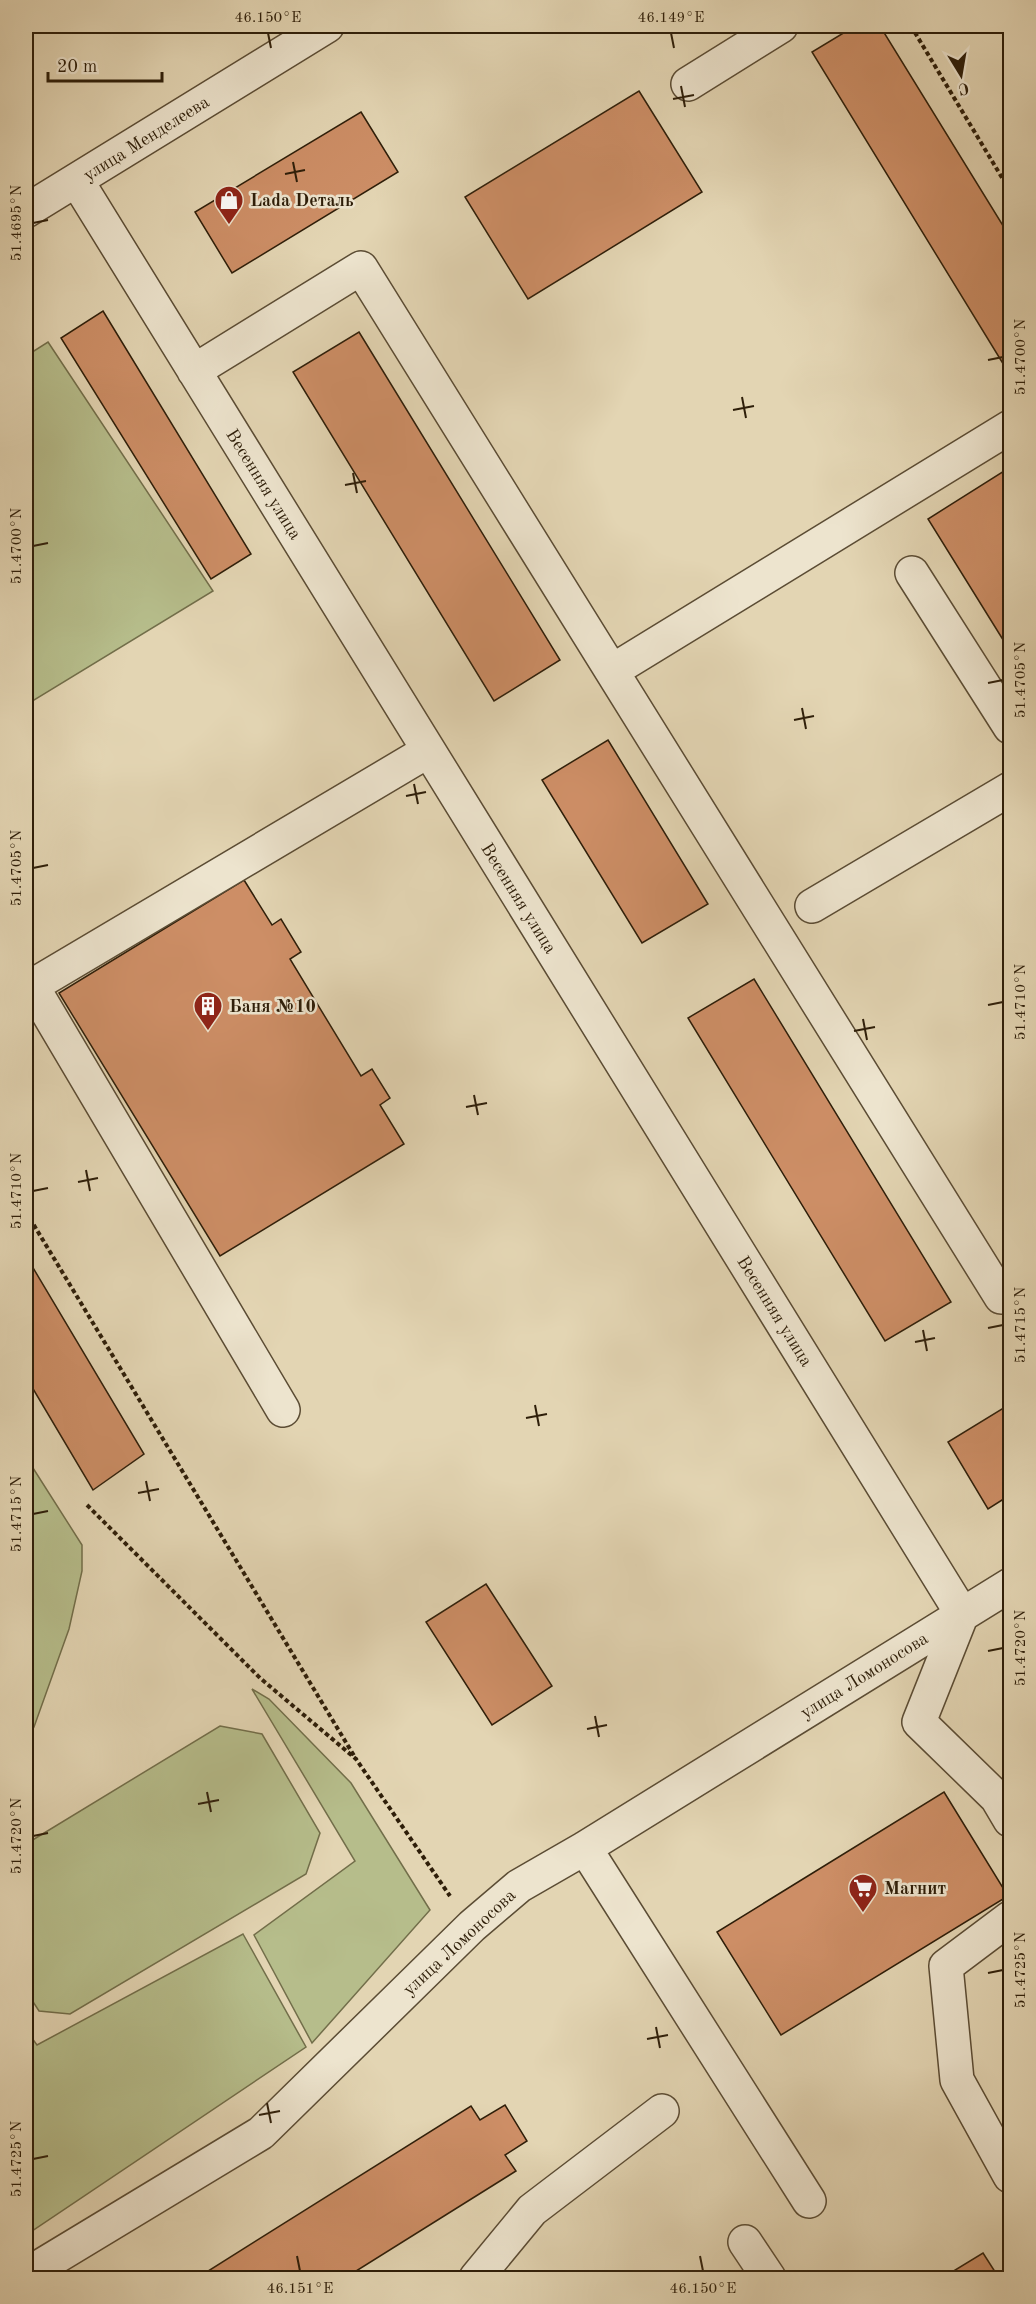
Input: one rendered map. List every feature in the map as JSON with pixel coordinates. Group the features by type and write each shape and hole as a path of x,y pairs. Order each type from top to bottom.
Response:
{"street":[{"name":"улица Менделеева","path":"26,211 327,26"},
{"path":"688,84 781,26"},
{"name":"Весенняя улица","path":"77,181 962,1614"},
{"path":"194,371 361,268 1001,1297"},
{"path":"612,671 1011,427"},
{"path":"912,573 1011,727"},
{"path":"283,1410 32,986 428,751"},
{"path":"812,906 1011,789"},
{"name":"улица Ломоносова","path":"26,2275 261,2133 472,1926 519,1886 585,1848 1011,1585"},
{"path":"962,1614 918,1722 997,1798 1011,1820"},
{"path":"585,1848 809,2201"},
{"path":"1011,1918 946,1966 957,2080 1011,2176"},
{"path":"476,2278 532,2210 662,2111"},
{"path":"745,2242 768,2278"}],"path":[{"path":"910,26 1011,191"},
{"path":"26,1212 356,1759 442,1887 472,1926"},
{"path":"87,1505 260,1678 356,1759"}],"green space":[{"path":"48,342 213,591 26,705 26,356"},
{"path":"26,1457 82,1545 82,1571 69,1629 34,1727 26,1740"},
{"path":"252,1689 269,1699 351,1783 430,1910 312,2043 254,1935 355,1861"},
{"path":"220,1726 262,1734 320,1833 306,1874 70,2014 39,2011 26,1991 26,1844"},
{"path":"243,1934 306,2047 26,2235 26,2030 37,2045"}],"building":[{"path":"855,26 880,26 1010,237 1010,375 812,52"},
{"path":"639,91 702,192 528,299 465,197"},
{"path":"361,112 398,172 232,273 195,212"},
{"path":"103,311 251,554 211,579 61,338"},
{"path":"359,332 560,660 494,701 293,372"},
{"path":"1004,471 1010,481 1010,651 928,519"},
{"path":"608,740 708,904 642,943 542,780"},
{"name":"Баня №10","path":"244,880 272,925 281,919 301,952 290,959 361,1076 372,1069 390,1098 380,1105 404,1144 220,1256 59,993"},
{"path":"754,979 951,1302 885,1341 688,1018"},
{"path":"26,1256 144,1454 93,1490 26,1377"},
{"path":"1010,1404 1010,1495 988,1509 948,1442"},
{"path":"486,1584 552,1686 492,1725 426,1622"},
{"name":"Магнит","path":"944,1792 1008,1896 781,2035 717,1932"},
{"path":"505,2105 527,2141 505,2155 516,2171 345,2278 197,2278 471,2106 480,2120"},
{"path":"983,2253 999,2278 942,2278"}],"place":[{"name":"Lada Dеталь","path":"229,226"},
{"name":"Баня №10","path":"208,1032"},
{"name":"Магнит","path":"863,1914"}]}
